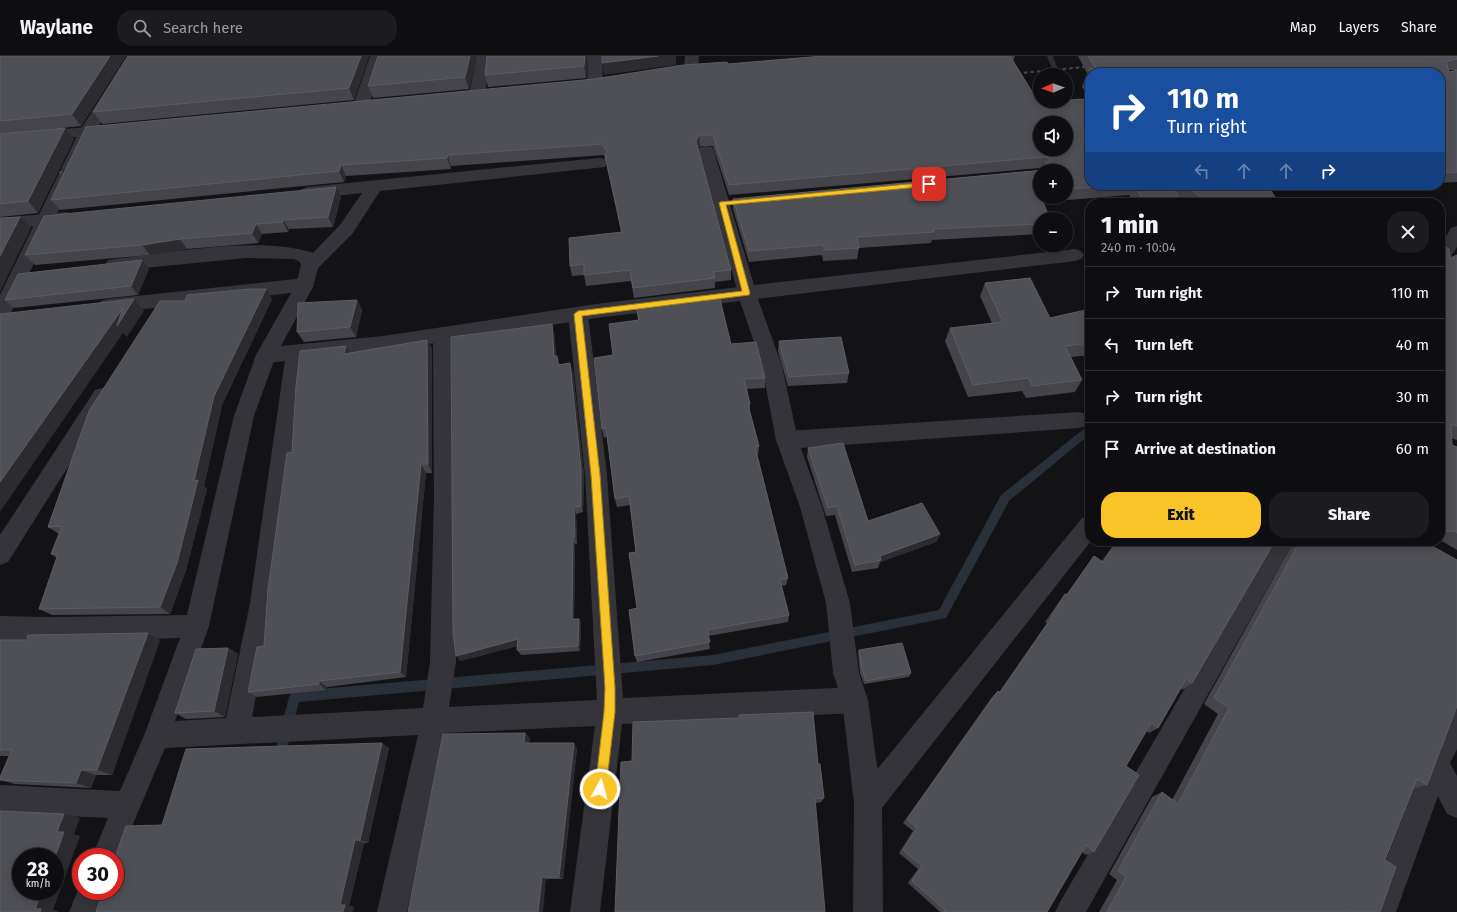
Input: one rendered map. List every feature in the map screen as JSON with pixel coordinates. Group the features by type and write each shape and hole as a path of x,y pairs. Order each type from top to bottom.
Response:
{"street":[{"path":"5,316 19,275 87,132 134,56"},
{"path":"361,106 377,56"},
{"path":"477,94 484,56"},
{"path":"579,84 602,82 595,56"},
{"path":"676,71 692,62 707,67"},
{"path":"462,96 493,92"},
{"path":"346,107 376,104"},
{"path":"0,140 124,128"},
{"path":"706,151 730,203 747,293 772,366 787,440 813,514 838,603 846,673 855,700 868,803 868,912"},
{"path":"296,194 600,163"},
{"path":"310,265 338,242 359,214 374,186"},
{"path":"0,224 85,216"},
{"path":"1445,252 1457,232"},
{"path":"96,267 268,251 304,254 309,258 310,265 305,285 266,355 252,390 244,416 197,626 157,735 110,848"},
{"path":"266,355 296,353 443,336 578,314 1075,255"},
{"path":"19,275 42,273"},
{"path":"93,308 305,285"},
{"path":"150,320 163,300"},
{"path":"578,314 596,475 610,700 585,912"},
{"path":"392,912 436,711 443,662 445,498 443,336"},
{"path":"246,731 296,353"},
{"path":"0,555 112,380"},
{"path":"787,440 1079,420"},
{"path":"868,803 1085,531"},
{"path":"1070,912 1280,546"},
{"path":"0,628 50,629 197,626"},
{"path":"157,735 304,728 436,711 610,700 855,700"},
{"path":"1381,912 1436,764 1457,721"},
{"path":"1436,764 1457,804"},
{"path":"0,799 128,805"},
{"path":"84,912 89,900"}],"building":[{"path":"0,56 110,56 72,114 0,121"},
{"path":"128,56 361,56 349,88 93,112"},
{"path":"378,56 470,56 465,77 368,86"},
{"path":"487,56 585,56 584,66 485,75"},
{"path":"602,56 658,56 602,63"},
{"path":"823,56 1010,56 1033,93 1033,108 1073,108 1073,100 1085,100 1085,188 1073,189 1073,164 1046,164 1046,162 1052,160 1045,157 729,185 713,135 699,135 696,141 731,270 713,272 715,278 633,288 630,270 584,275 584,264 570,266 569,238 622,232 605,156 607,151 602,144 448,155 447,158 341,165 339,171 51,200 86,127 594,79 683,65 727,62 728,64"},
{"path":"1088,56 1457,56 1457,59 1446,61 1449,72 1457,70 1457,172 1445,173 1445,68 1096,68"},
{"path":"65,128 28,201 0,204 0,134"},
{"path":"1033,171 1033,204 1044,204 1047,212 1033,212 1033,224 933,229 934,232 857,237 859,248 825,250 823,245 749,251 733,199"},
{"path":"336,187 328,217 283,220 283,222 256,224 252,233 180,239 142,245 25,255 44,216"},
{"path":"1138,190 1175,190 1179,198 1142,198"},
{"path":"1190,190 1270,190 1276,198 1202,198"},
{"path":"20,217 0,256 0,218"},
{"path":"1445,247 1449,249 1450,258 1457,255 1457,426 1451,424 1452,445 1457,447 1457,533 1454,531 1445,532"},
{"path":"142,260 131,286 5,300 18,274"},
{"path":"1030,278 1050,318 1085,310 1085,344 1065,346 1082,380 1032,386 1028,378 973,385 950,328 1003,322 985,283"},
{"path":"249,289 266,289 214,396 194,481 198,480 177,563 160,607 39,609 58,554 51,554 62,526 48,527 89,411 160,301 185,301 187,295"},
{"path":"719,295 731,344 756,342 765,378 744,379 750,404 748,405 759,446 755,447 788,578 780,580 789,615 707,630 710,642 635,656 629,610 637,608 629,553 636,552 629,496 615,499 606,428 602,429 594,358 613,355 609,324 639,320 636,305"},
{"path":"134,299 117,326 123,308 0,482 0,314"},
{"path":"357,300 350,327 297,332 298,303"},
{"path":"552,324 554,356 557,356 558,365 570,363 581,468 581,506 574,507 575,537 573,537 572,619 579,619 578,646 517,650 518,639 456,656 453,632 451,337"},
{"path":"841,337 849,373 789,377 779,341"},
{"path":"427,340 428,464 421,464 400,672 319,681 319,684 248,692 257,647 264,646 268,589 287,453 292,452 296,386 300,351 346,346 344,354"},
{"path":"843,443 868,521 922,503 940,534 880,556 881,560 855,565 837,506 828,508 808,448"},
{"path":"1114,546 1272,546 1192,683 1186,679 1158,728 1151,723 1126,766 1139,775 1094,852 1086,845 1047,912 944,912 945,910 912,881 922,866 903,850 917,828 907,819 998,691 1000,693 1053,616 1052,615 1065,594 1067,595 1094,556 1103,562"},
{"path":"1297,546 1432,546 1457,560 1457,706 1427,785 1417,779 1385,860 1396,867 1380,912 1348,912 1346,910 1345,912 1107,912 1126,877 1118,871 1162,792 1178,804 1229,708 1214,698"},
{"path":"148,633 97,770 81,770 76,783 0,780 12,750 0,750 0,640 27,640 28,635"},
{"path":"902,643 911,673 866,681 862,669 859,650"},
{"path":"228,648 214,711 175,713 196,649"},
{"path":"813,712 818,764 820,764 824,798 815,798 825,912 615,912 621,762 632,761 633,722 739,718 739,715"},
{"path":"525,733 524,743 574,743 559,877 542,877 538,912 408,912 443,734"},
{"path":"382,743 360,840 355,840 340,905 345,905 343,912 96,912 100,900 124,900 124,848 118,848 126,826 162,825 186,749"},
{"path":"0,811 64,814 57,832 64,832 58,848 12,848 12,900 38,900 35,909 41,909 40,912 0,912"}],"waterway":[{"path":"1050,56 1054,68"},
{"path":"1096,190 1100,198"},
{"path":"279,760 295,697 713,660 942,614 1005,498 1085,432"}],"railway":[{"path":"1011,74 1094,66"},
{"path":"46,174 76,171"}],"route":[{"path":"600,789 610,712 610,688 596,475 578,314 747,293 722,203 929,184"}]}
